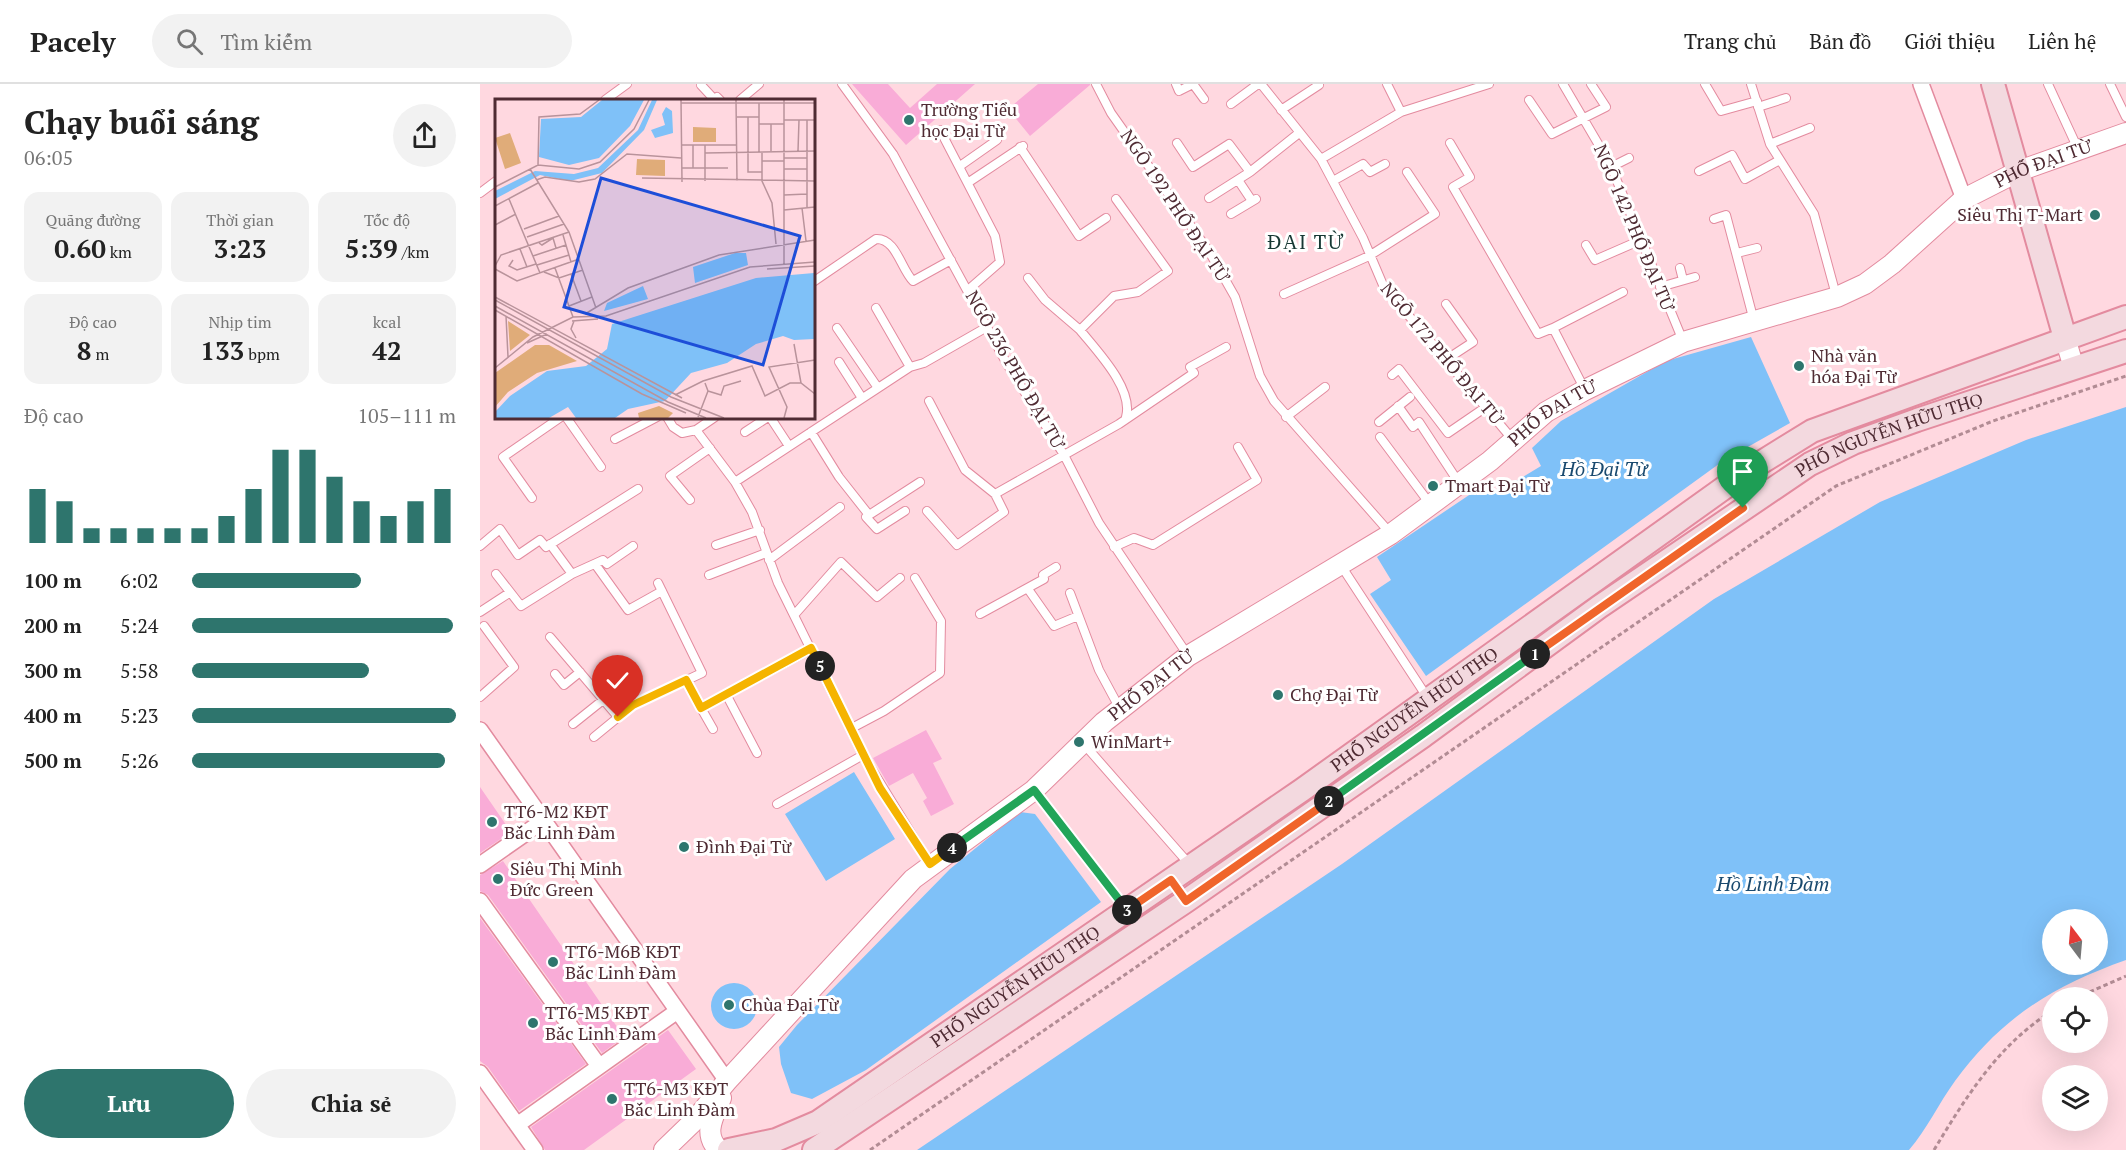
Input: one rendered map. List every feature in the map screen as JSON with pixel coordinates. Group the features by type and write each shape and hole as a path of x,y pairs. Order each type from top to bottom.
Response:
{"main road":[{"path":"1993,84 2065,338"},
{"name":"PHỐ NGUYỄN HỮU THỌ","path":"729,1150 776,1140 818,1122 1127,911 1749,470 1812,431 2126,316"},
{"name":"PHỐ NGUYỄN HỮU THỌ","path":"814,1150 1186,901 1423,736 1599,607 1810,464 1853,443 2126,351"}],"street":[{"path":"1921,84 1964,199"},
{"name":"PHỐ ĐẠI TỪ","path":"664,1150 695,1120 727,1081 913,879 930,864 1034,790 1082,742 1188,656 1390,534 1460,484 1546,412 1585,390 1683,342 1837,297 1865,284 1892,264 1964,199 2019,171 2126,133"},
{"path":"2065,338 2074,368"},
{"path":"480,730 486,751 543,821 727,1081 710,1127 712,1143 719,1150"},
{"path":"480,865 543,821"},
{"path":"1171,880 1186,901"},
{"path":"480,901 599,1066"},
{"path":"517,1125 676,1011"},
{"path":"480,1073 535,1150"}],"lane":[{"path":"606,99 627,84"},
{"path":"741,99 759,84"},
{"name":"NGÕ 236 PHỐ ĐẠI TỪ","path":"842,84 893,154 987,327 1064,455 1114,547 1188,656"},
{"name":"NGÕ 192 PHỐ ĐẠI TỪ","path":"1096,84 1110,113 1148,162 1230,288 1246,326 1260,376 1286,417 1316,447 1390,534"},
{"path":"1176,84 1179,92 1193,84 1204,99"},
{"path":"1231,104 1259,84"},
{"name":"NGÕ 172 PHỐ ĐẠI TỪ","path":"1259,84 1321,159 1364,238 1369,256 1383,285 1444,361 1514,441"},
{"path":"1387,84 1401,112"},
{"path":"1321,159 1401,112 1489,84"},
{"name":"NGÕ 142 PHỐ ĐẠI TỪ","path":"1563,84 1611,167 1683,342"},
{"path":"1529,100 1552,135 1606,107 1591,84"},
{"path":"1705,84 1721,111 1786,98"},
{"path":"1751,84 1770,144 1814,214 1837,297"},
{"path":"2048,84 2078,150"},
{"path":"2110,84 2126,117"},
{"path":"701,85 714,99"},
{"path":"1281,110 1319,86"},
{"path":"1770,144 1810,128"},
{"path":"940,130 969,182 995,237 1000,262 968,291"},
{"path":"1209,198 1250,172 1299,133"},
{"path":"960,166 997,140"},
{"path":"1177,143 1193,167 1229,144 1250,172"},
{"path":"1450,143 1470,177 1453,188 1538,334 1623,292"},
{"path":"969,182 1022,146 1079,236 1106,218"},
{"path":"1699,171 1732,155 1744,179 1778,160"},
{"path":"1611,167 1629,158"},
{"path":"1332,181 1363,164 1370,172 1385,164"},
{"path":"1284,294 1369,256 1435,214 1407,172"},
{"path":"1231,214 1254,200 1238,180"},
{"path":"480,193 495,182"},
{"path":"1080,330 1114,296 1138,292 1168,270 1116,199"},
{"path":"1714,219 1726,214 1755,322"},
{"path":"814,281 876,239 882,239 891,246 913,281 951,260"},
{"path":"1586,245 1595,260 1641,240"},
{"path":"1737,253 1757,248"},
{"path":"1680,268 1683,280"},
{"path":"1660,287 1695,277"},
{"path":"1028,278 1046,300 1080,330 1108,364 1128,400 1126,417"},
{"path":"1444,361 1473,342 1446,304"},
{"path":"876,308 910,367"},
{"path":"735,482 910,367 924,363 987,327"},
{"path":"837,328 878,388"},
{"path":"1553,328 1585,390"},
{"path":"995,494 1119,424 1126,417 1194,373 1191,367 1226,347"},
{"path":"839,362 862,398"},
{"path":"1392,375 1399,369 1448,433 1486,407"},
{"path":"1286,417 1325,387"},
{"path":"1378,422 1410,397"},
{"path":"927,511 957,545 1004,512 995,494 965,470 929,401"},
{"path":"1398,406 1413,427 1419,422 1460,484"},
{"path":"532,498 503,457 560,418"},
{"path":"567,418 601,468"},
{"path":"615,440 655,418"},
{"path":"668,418 673,427 682,433 696,430 714,418"},
{"path":"745,432 767,418"},
{"path":"770,418 789,446"},
{"path":"696,430 735,482 760,530 768,557 863,755 930,864"},
{"path":"811,432 839,477 869,515"},
{"path":"1380,437 1431,505"},
{"path":"1114,547 1134,538 1153,545 1171,536 1257,480 1238,447"},
{"path":"690,500 670,476 710,448"},
{"path":"905,511 877,529 866,517 920,482"},
{"path":"480,546 500,529 518,555 540,540 546,547 638,489"},
{"path":"710,575 768,557 840,507"},
{"path":"716,545 760,530"},
{"path":"550,544 572,574"},
{"path":"496,574 521,606 572,574 603,560 607,564 633,546"},
{"path":"795,614 838,560 879,600 900,578"},
{"path":"595,564 628,610 662,591"},
{"path":"1339,564 1428,698"},
{"path":"980,614 1028,589 1044,579 1043,575 1056,567"},
{"path":"850,729 884,711 940,673 941,621 915,578"},
{"path":"594,737 633,705 702,672 658,583"},
{"path":"1028,589 1054,626 1078,616"},
{"path":"480,612 509,593"},
{"path":"1070,593 1099,670 1120,710"},
{"path":"480,697 514,667 484,626"},
{"path":"550,637 618,717"},
{"path":"701,708 811,648"},
{"path":"555,674 564,685 580,672"},
{"path":"686,680 713,729"},
{"path":"726,694 757,753"},
{"path":"573,724 603,700"},
{"path":"1082,742 1191,866"},
{"path":"777,804 863,755"},
{"path":"1034,790 1127,911"}],"path":[{"path":"870,1150 1836,486 1992,421 2126,376"},
{"path":"2101,987 2126,976"},
{"path":"1934,1150 1970,1090 2002,1052 2042,1017"}],"water":[{"name":"Hồ Đại Từ","path":"1751,337 1790,423 1723,461 1426,676 1370,594 1391,580 1377,557 1487,483 1494,494 1541,466 1532,448 1561,421 1666,361"},
{"name":"Hồ Linh Đàm","path":"2126,407 2126,960 2108,967 2108,909 2042,909 2042,975 2089,975 2064,987 2042,987 2042,999 2011,1021 1973,1058 1909,1150 917,1150 1342,864 1714,599 1880,502 2026,440"},
{"path":"854,772 895,839 826,881 785,814"},
{"path":"1020,812 1035,814 1101,902 866,1070 812,1099 791,1093 781,1064 779,1047 797,1025 950,869"},
{"path":"734,983 750,990 757,1006 750,1022 734,1029 718,1022 711,1006 718,990"}],"building":[{"path":"852,84 888,84 910,108 937,84 975,84 906,145"},
{"path":"1038,84 1090,85 1030,136 1008,109"},
{"path":"926,730 942,759 933,763 954,804 931,816 923,801 927,798 913,773 889,786 873,758"},
{"name":"TT6-M2 KĐT Bắc Linh Đàm","path":"480,787 511,832 480,853"},
{"name":"TT6-M6B KĐT Bắc Linh Đàm","path":"503,861 624,1037 602,1053 488,895 480,891 480,875"},
{"path":"480,918 586,1064 519,1111 488,1067 480,1061"},
{"name":"TT6-M3 KĐT Bắc Linh Đàm","path":"668,1030 696,1069 584,1150 545,1150 531,1127"}],"place":[{"name":"Trường Tiểu học Đại Từ","path":"909,120"},
{"name":"Siêu Thị T-Mart","path":"2095,215"},
{"name":"Nhà văn hóa Đại Từ","path":"1799,366"},
{"name":"Tmart Đại Từ","path":"1433,486"},
{"name":"Chợ Đại Từ","path":"1278,695"},
{"name":"WinMart+","path":"1079,742"},
{"name":"TT6-M2 KĐT Bắc Linh Đàm","path":"492,822"},
{"name":"Đình Đại Từ","path":"684,847"},
{"name":"Siêu Thị Minh Đức Green","path":"498,879"},
{"name":"TT6-M6B KĐT Bắc Linh Đàm","path":"553,962"},
{"name":"Chùa Đại Từ","path":"729,1005"},
{"name":"TT6-M5 KĐT Bắc Linh Đàm","path":"533,1023"},
{"name":"TT6-M3 KĐT Bắc Linh Đàm","path":"612,1099"}],"district":[{"name":"ĐẠI TỪ","path":"1306,242"}],"route":[{"path":"618,717 633,705 686,680 701,708 811,648 880,788 930,864 1034,790 1127,911 1171,880 1186,901 1423,736 1599,607 1743,508"}]}
